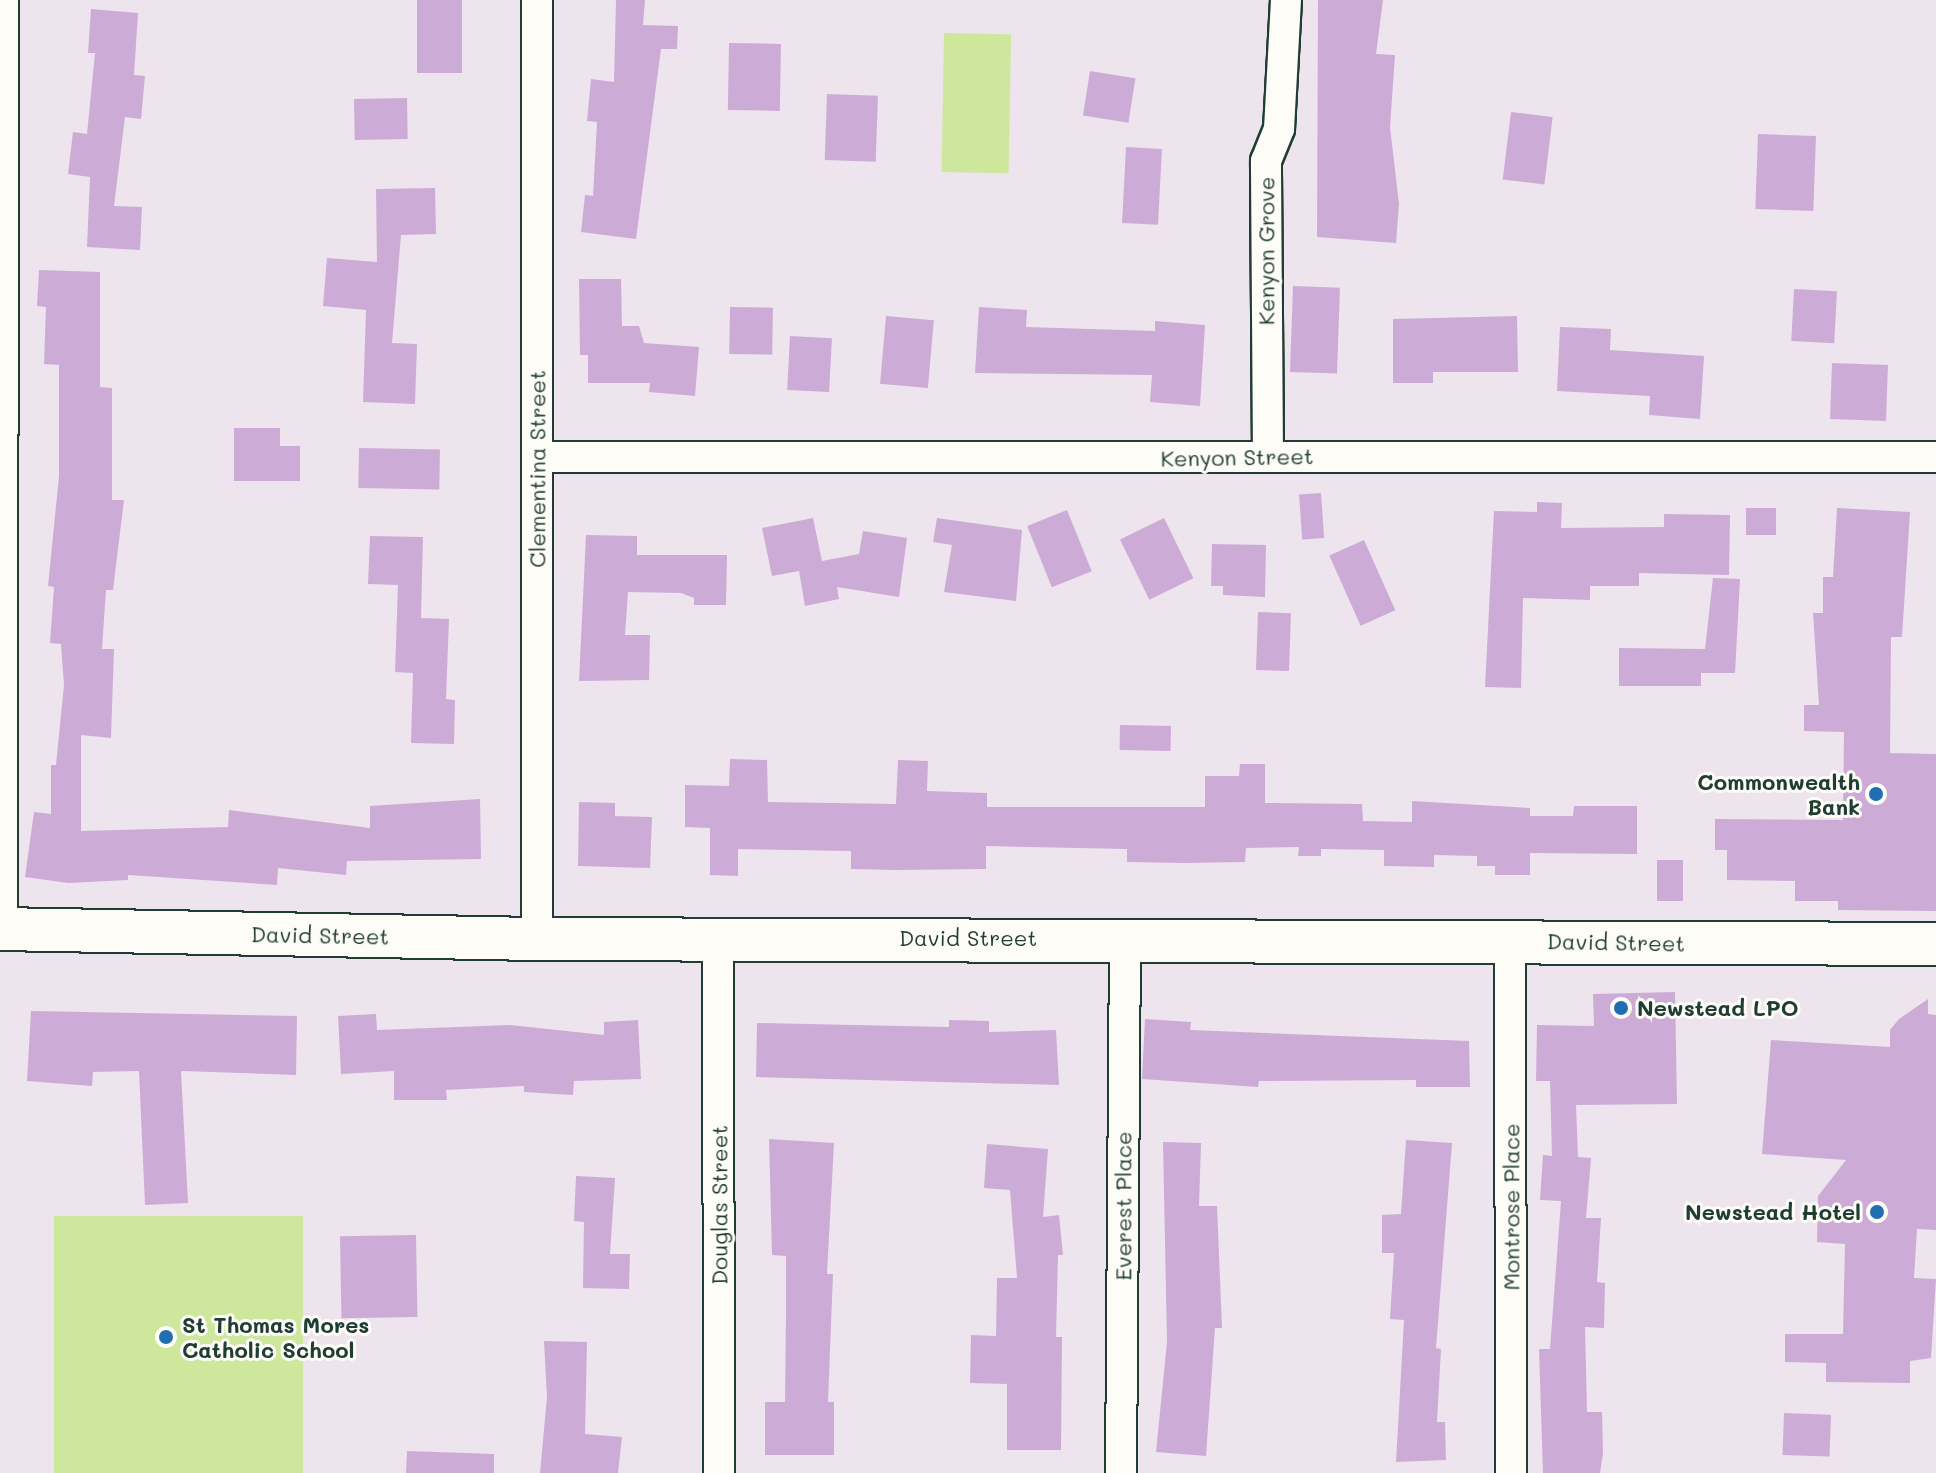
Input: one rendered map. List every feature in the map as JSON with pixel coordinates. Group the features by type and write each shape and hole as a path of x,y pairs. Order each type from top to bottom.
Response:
{"street":[{"path":"1,929 3,0"},
{"name":"Clementina Street","path":"537,0 537,939"},
{"name":"Kenyon Grove","path":"1268,457 1266,161 1281,114 1286,0"},
{"name":"Kenyon Street","path":"537,457 1936,457"},
{"name":"David Street","path":"1,929 537,939 718,937 1936,944"},
{"name":"Douglas Street","path":"718,937 719,1473"},
{"name":"Everest Place","path":"1121,1473 1125,939"},
{"name":"Montrose Place","path":"1510,940 1511,1473"}],"green space":[{"path":"944,33 1011,34 1009,173 942,172"},
{"name":"St Thomas Mores Catholic School","path":"54,1216 303,1216 303,1473 54,1473"}],"building":[{"path":"417,0 462,0 462,73 417,73"},
{"path":"616,0 645,0 643,25 678,26 677,49 661,49 636,239 581,232 585,195 593,196 597,122 587,121 591,79 614,82"},
{"path":"1318,0 1383,0 1376,54 1395,55 1390,127 1399,204 1396,243 1317,237"},
{"path":"91,9 138,13 134,75 145,76 141,119 125,117 114,206 142,207 140,250 87,247 90,177 68,174 73,132 87,134 95,53 88,53"},
{"path":"729,43 781,44 780,111 728,110"},
{"path":"1090,71 1135,78 1128,123 1083,115"},
{"path":"827,94 878,96 876,162 825,160"},
{"path":"407,98 408,139 355,140 354,99"},
{"path":"1511,112 1553,117 1544,185 1503,179"},
{"path":"1758,134 1816,136 1813,211 1755,209"},
{"path":"1126,147 1162,149 1158,225 1122,223"},
{"path":"435,188 436,234 401,235 392,343 417,344 415,404 363,402 366,310 323,306 327,258 377,262 376,189"},
{"path":"39,270 100,272 100,387 112,388 112,500 124,500 113,590 106,590 102,649 114,649 111,738 81,735 81,831 228,827 229,810 370,828 370,806 480,799 481,859 347,861 346,875 278,868 277,885 128,875 128,880 68,883 25,877 34,812 51,814 51,765 56,765 64,685 61,644 50,643 54,587 48,586 59,476 59,365 44,364 46,307 37,306"},
{"path":"579,279 621,279 622,326 639,326 644,343 699,347 695,396 649,392 650,383 588,383 588,355 580,355"},
{"path":"1293,286 1340,288 1337,374 1290,372"},
{"path":"1794,289 1837,291 1834,343 1791,341"},
{"path":"730,307 773,308 772,355 729,354"},
{"path":"979,307 1027,310 1026,327 1155,331 1155,321 1205,325 1200,406 1150,402 1152,375 975,373"},
{"path":"886,316 934,320 928,388 880,384"},
{"path":"1517,316 1518,372 1433,372 1433,383 1393,383 1393,319"},
{"path":"1560,327 1611,329 1610,350 1704,356 1700,419 1649,415 1650,396 1557,391"},
{"path":"790,336 832,338 829,392 787,390"},
{"path":"1832,363 1888,365 1886,421 1830,419"},
{"path":"234,428 280,428 280,446 300,446 300,481 234,481"},
{"path":"359,448 440,449 439,489 358,488"},
{"path":"1321,493 1324,538 1302,539 1299,495"},
{"path":"1537,502 1562,503 1561,528 1664,527 1664,514 1730,515 1729,575 1639,573 1639,586 1590,586 1590,600 1523,598 1521,688 1485,687 1494,511 1537,512"},
{"path":"1746,508 1776,508 1776,535 1746,535"},
{"path":"1837,508 1910,512 1902,637 1891,637 1890,753 1936,754 1936,911 1838,910 1838,901 1795,901 1795,881 1727,880 1727,850 1715,850 1715,819 1843,820 1844,732 1804,731 1804,705 1819,705 1813,613 1823,613 1823,577 1833,577"},
{"path":"1067,510 1092,571 1052,587 1027,526"},
{"path":"813,518 822,561 859,554 863,531 907,538 899,597 837,587 839,599 805,606 799,571 772,576 762,528"},
{"path":"937,518 1022,530 1016,601 944,592 952,545 933,542"},
{"path":"1164,518 1193,578 1149,600 1120,539"},
{"path":"586,535 637,536 637,555 727,555 726,605 694,605 694,598 681,593 628,592 625,635 650,635 649,680 579,681"},
{"path":"370,536 423,537 421,618 449,619 446,699 455,700 454,744 411,743 413,673 395,672 398,585 368,584"},
{"path":"1364,540 1395,610 1361,626 1329,555"},
{"path":"1212,544 1266,545 1265,597 1223,595 1223,586 1211,586"},
{"path":"1713,578 1740,579 1735,673 1701,673 1701,686 1619,686 1619,648 1705,649"},
{"path":"1258,612 1291,613 1289,671 1256,670"},
{"path":"1120,725 1171,726 1171,751 1120,750"},
{"path":"730,759 767,760 768,802 896,804 898,760 928,761 927,791 987,793 987,807 1205,807 1205,776 1239,776 1240,764 1265,764 1265,803 1362,804 1363,821 1412,822 1412,801 1530,808 1530,816 1573,816 1574,806 1637,806 1637,854 1530,853 1530,875 1495,875 1495,866 1477,866 1477,856 1434,855 1434,867 1384,866 1384,850 1321,849 1321,856 1298,856 1299,847 1246,848 1245,862 1185,863 1127,862 1127,849 986,846 986,869 896,870 851,869 851,851 738,849 738,876 710,875 710,828 685,827 685,785 729,786"},
{"path":"579,802 615,803 615,816 652,817 650,868 578,866"},
{"path":"1657,860 1683,860 1683,901 1657,901"},
{"path":"1675,992 1677,1104 1576,1105 1578,1157 1591,1158 1586,1218 1601,1218 1597,1282 1605,1283 1604,1328 1585,1327 1587,1412 1602,1412 1603,1453 1600,1473 1543,1473 1539,1349 1550,1349 1561,1201 1540,1200 1543,1155 1552,1156 1550,1081 1536,1081 1537,1025 1594,1026 1593,994"},
{"path":"1928,999 1928,1014 1936,1015 1936,1230 1917,1229 1914,1278 1936,1279 1931,1358 1910,1361 1910,1383 1826,1382 1826,1363 1785,1362 1785,1334 1843,1334 1845,1244 1817,1242 1818,1196 1846,1160 1762,1154 1771,1040 1890,1047 1890,1030 1899,1019"},
{"path":"31,1011 297,1016 296,1075 181,1071 188,1203 145,1205 139,1071 93,1072 92,1086 27,1081"},
{"path":"376,1014 377,1030 510,1025 604,1035 604,1022 638,1020 641,1079 574,1081 573,1095 524,1092 524,1086 446,1090 447,1100 394,1100 394,1071 341,1074 338,1016"},
{"path":"1145,1019 1191,1022 1190,1030 1469,1041 1470,1087 1416,1087 1416,1080 1259,1081 1258,1087 1142,1079"},
{"path":"949,1020 989,1021 989,1032 1056,1030 1059,1085 756,1077 757,1023 949,1027"},
{"path":"769,1139 834,1143 827,1274 833,1274 828,1402 834,1402 834,1455 765,1455 765,1402 785,1402 786,1256 772,1255"},
{"path":"1406,1140 1452,1143 1436,1348 1441,1349 1437,1422 1445,1422 1446,1460 1396,1462 1404,1320 1390,1319 1394,1253 1382,1253 1382,1215 1401,1214"},
{"path":"1163,1142 1201,1143 1199,1206 1217,1206 1222,1328 1215,1328 1206,1456 1156,1452 1167,1342"},
{"path":"987,1144 1048,1149 1043,1217 1059,1215 1063,1255 1058,1255 1056,1337 1062,1337 1061,1450 1007,1450 1007,1384 970,1383 971,1335 996,1336 997,1278 1017,1278 1010,1190 984,1188"},
{"path":"576,1176 615,1178 610,1254 630,1254 629,1289 583,1288 584,1222 574,1221"},
{"path":"416,1235 417,1317 341,1318 340,1236"},
{"path":"544,1341 587,1342 585,1434 622,1437 618,1473 540,1473 547,1397"},
{"path":"1784,1413 1831,1415 1830,1457 1783,1455"},
{"path":"407,1451 494,1454 494,1473 406,1473"}],"place":[{"name":"Commonwealth Bank","path":"1876,794"},
{"name":"Newstead LPO","path":"1621,1008"},
{"name":"Newstead Hotel","path":"1877,1212"},
{"name":"St Thomas Mores Catholic School","path":"166,1337"}]}
